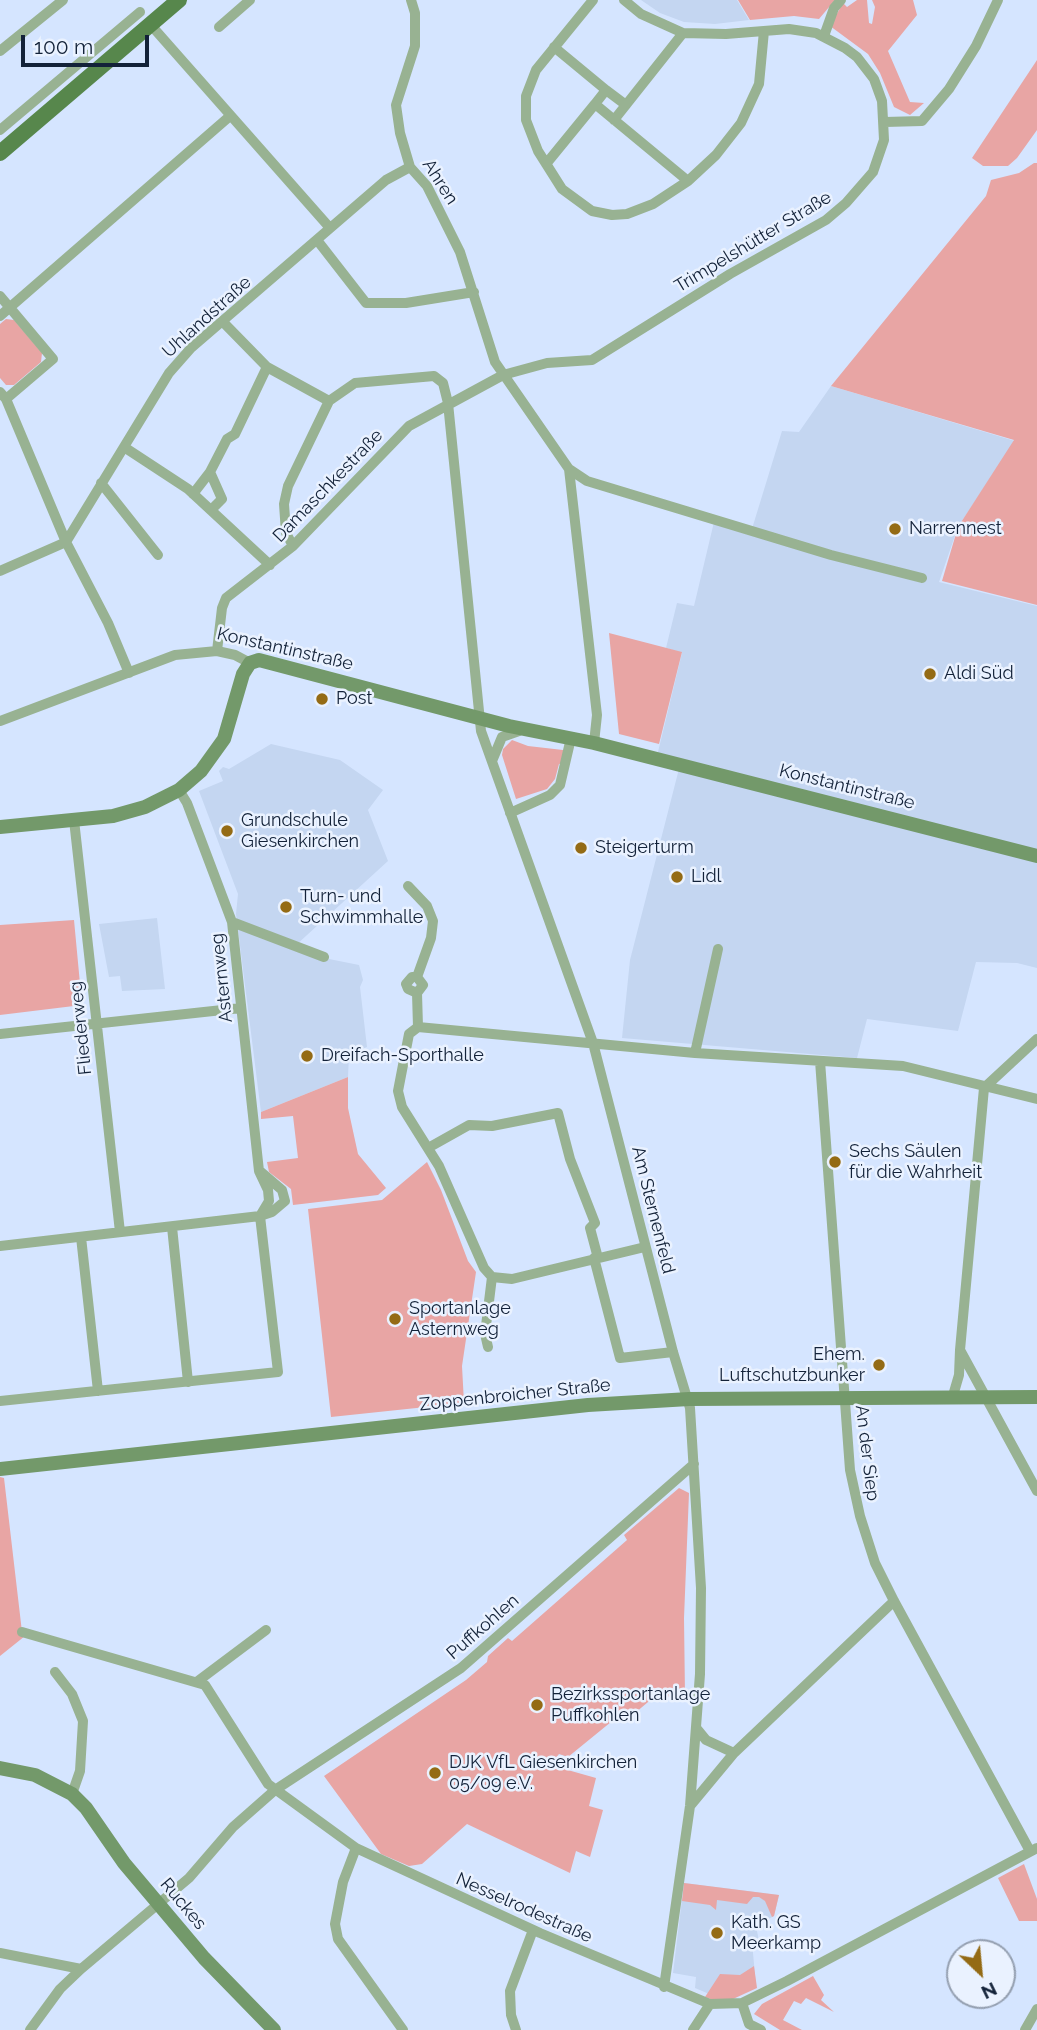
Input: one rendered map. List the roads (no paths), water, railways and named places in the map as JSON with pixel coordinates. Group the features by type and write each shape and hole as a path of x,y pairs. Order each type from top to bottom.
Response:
{"main road":[{"path":"0,153 145,18 179,0"},
{"name":"Konstantinstraße","path":"250,663 259,660 525,730 594,743 1037,856"},
{"path":"0,827 132,811 179,790 201,771 224,739 243,674 250,663"},
{"name":"Zoppenbroicher Straße","path":"0,1469 574,1406 689,1399 1037,1397"},
{"name":"Ruckes","path":"0,1768 34,1775 72,1794 86,1808 124,1863 158,1905 266,2027"}],"street":[{"path":"0,51 63,0"},
{"path":"219,27 250,0"},
{"name":"Ahren","path":"411,0 415,13 415,46 396,105 410,167 428,186 441,212 474,292 487,343 503,375 569,469"},
{"path":"593,0 554,47 529,85 525,107 529,132 546,164 572,198 592,211 612,215 627,214 653,204 688,181 716,155 748,109 759,84 764,31"},
{"path":"624,0 641,14 683,33 704,35 789,29 824,36 845,48 866,67 879,91 886,122 922,121 949,89 998,0"},
{"path":"824,36 834,8 841,0"},
{"path":"0,130 145,18 330,228"},
{"path":"614,120 683,33"},
{"path":"554,47 626,105"},
{"path":"546,164 606,90"},
{"path":"595,104 688,181"},
{"path":"0,316 230,116"},
{"name":"Trimpelshütter Straße","path":"503,375 547,363 592,360 730,274 826,220 846,203 873,172 882,151 886,122"},
{"name":"Uhlandstraße","path":"66,542 169,373 191,348 386,180 410,167"},
{"path":"317,240 366,303 406,303 474,292"},
{"path":"0,296 53,359 3,396 66,542 108,623 129,673"},
{"path":"223,322 267,367 329,401"},
{"path":"193,494 227,439 234,434 267,367"},
{"name":"Damaschkestraße","path":"217,651 224,601 293,546 404,431 448,403 503,375"},
{"path":"293,546 286,533 284,504 288,486 329,401 355,383 433,376 443,383 448,403"},
{"name":"Am Sternenfeld","path":"448,403 481,731 593,1043 673,1352 689,1399 701,1588 697,1729 690,1806 664,1987"},
{"path":"124,447 160,468 193,494 270,565"},
{"path":"569,469 587,481 831,555 922,578"},
{"path":"569,469 597,715 594,743"},
{"path":"209,472 222,499 211,510"},
{"path":"101,483 158,555"},
{"path":"0,571 66,542"},
{"name":"Konstantinstraße","path":"0,721 175,655 217,651 235,655 250,663"},
{"path":"492,761 502,737 525,730"},
{"path":"510,813 550,795 560,785 571,738"},
{"name":"Asternweg","path":"179,790 187,803 232,922 259,1171 268,1190 268,1201 260,1216 278,1372 188,1381"},
{"name":"Fliederweg","path":"74,820 120,1232"},
{"path":"408,886 427,906 433,922 431,938 417,977 423,985 417,992 418,1027"},
{"path":"232,922 324,957"},
{"path":"695,1053 718,949"},
{"path":"0,1034 241,1008"},
{"path":"645,1247 512,1279 492,1277 484,1268 428,1148 402,1107 398,1091 409,1034 418,1027 695,1053 903,1066 1037,1100"},
{"path":"952,1399 959,1375 984,1088 1037,1039"},
{"name":"An der Siep","path":"820,1061 850,1470 860,1516 876,1563 894,1601 1034,1849"},
{"path":"428,1148 469,1125 492,1126 558,1114 570,1159 595,1223 590,1228 620,1358 673,1352"},
{"path":"0,1246 260,1216 272,1212 285,1201 282,1190 259,1171"},
{"path":"0,1401 188,1381 172,1227"},
{"path":"81,1237 98,1391"},
{"path":"488,1347 485,1334 492,1277"},
{"path":"960,1349 1037,1491"},
{"name":"Puffkohlen","path":"30,2030 60,1989 189,1878 233,1827 275,1790 461,1668 694,1464"},
{"path":"690,1806 734,1752 894,1601"},
{"path":"198,1681 266,1630"},
{"path":"22,1632 198,1681 212,1692 275,1790"},
{"path":"55,1672 72,1694 83,1721 80,1771 72,1794"},
{"path":"697,1729 706,1740 734,1752"},
{"name":"Nesselrodestraße","path":"275,1790 356,1848 533,1930 710,2004 742,2003"},
{"path":"356,1848 343,1882 335,1924 338,1939 403,2030"},
{"path":"761,2030 749,2024 742,2003 1034,1849"},
{"path":"516,2030 511,2015 510,1991 533,1930"},
{"path":"0,1952 81,1969"},
{"path":"693,2030 710,2004"},
{"path":"1025,2030 1037,2009"}],"place":[{"name":"Narrennest","path":"895,529"},
{"name":"Aldi Süd","path":"930,674"},
{"name":"Post","path":"322,699"},
{"name":"Grundschule Giesenkirchen","path":"227,831"},
{"name":"Steigerturm","path":"581,848"},
{"name":"Lidl","path":"677,877"},
{"name":"Turn- und Schwimmhalle","path":"286,907"},
{"name":"Dreifach-Sporthalle","path":"307,1056"},
{"name":"Sechs Säulen für die Wahrheit","path":"835,1162"},
{"name":"Sportanlage Asternweg","path":"395,1319"},
{"name":"Ehem. Luftschutzbunker","path":"879,1365"},
{"name":"Bezirkssportanlage Puffkohlen","path":"537,1705"},
{"name":"DJK VfL Giesenkirchen 05/09 e.V.","path":"435,1773"},
{"name":"Kath. GS Meerkamp","path":"717,1933"}]}
